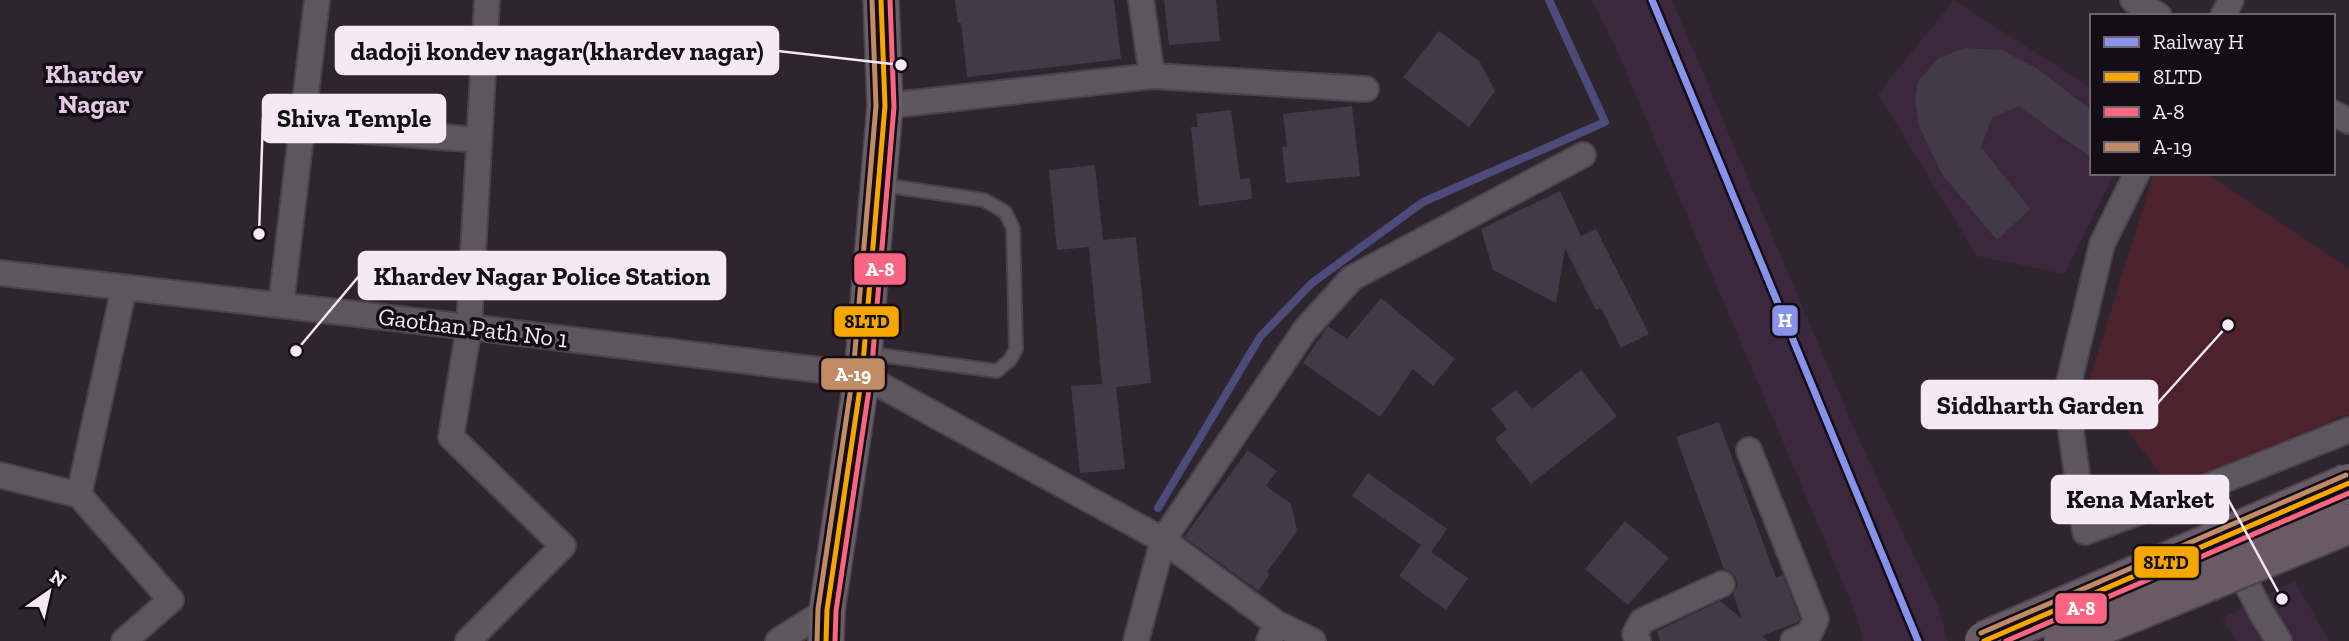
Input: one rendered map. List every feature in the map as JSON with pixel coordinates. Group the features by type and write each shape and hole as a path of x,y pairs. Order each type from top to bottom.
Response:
{"highway":[{"path":"1984,641 2349,483"},
{"path":"2063,641 2349,524"}],"main road":[{"path":"831,630 863,364 885,106 881,0"}],"street":[{"path":"281,305 317,0"},
{"path":"468,641 563,546 450,437 469,327 487,0"},
{"path":"1141,0 1152,76"},
{"path":"2133,0 2156,14"},
{"path":"885,106 1152,76 1366,89"},
{"path":"302,126 479,140"},
{"path":"1121,641 1156,536 1305,330 1352,278 1583,155"},
{"path":"2136,175 2102,244 2066,395 2085,532 2349,430"},
{"name":"Gaothan Path No 1","path":"0,274 469,327 863,364"},
{"path":"79,495 124,288"},
{"path":"863,364 1072,501 1156,536 1273,632 1312,641"},
{"path":"1749,450 1816,619 1809,634 1793,641"},
{"path":"0,475 79,495 171,600 124,641"},
{"path":"2199,490 2261,612 2279,641"},
{"path":"1136,641 1156,536"},
{"path":"1638,641 1635,634 1642,621 1722,584"},
{"path":"778,641 831,630"}],"lane":[{"path":"863,364 997,371 1010,360 1016,349 1013,228 1005,212 984,200 878,185"}],"shaded area":[{"path":"1592,0 1672,0 1860,442 1937,604 1948,641 1863,641 1856,614 1618,53"},
{"path":"1954,0 2090,88 2090,175 2114,175 2064,274 1977,256 1878,94"},
{"path":"2153,175 2208,175 2349,269 2349,414 2171,487 2089,381"},
{"path":"2295,581 2329,641 2237,641 2222,618"}],"building":[{"path":"955,0 1114,0 1121,59 967,77 961,23 958,23"},
{"path":"1164,0 1216,0 1220,41 1169,45"},
{"path":"1439,31 1480,62 1495,91 1469,127 1403,77"},
{"path":"1965,48 2002,50 2038,69 2090,109 2090,157 2018,106 1992,118 1981,147 2030,209 1997,240 1942,174 1919,126 1915,100 1918,81 1939,58"},
{"path":"1352,106 1360,176 1286,183 1282,147 1287,146 1283,114"},
{"path":"1231,110 1240,179 1250,178 1252,199 1199,206 1191,127 1198,127 1196,114"},
{"path":"1095,165 1103,240 1136,237 1151,383 1116,387 1125,469 1080,473 1071,386 1102,384 1089,247 1057,250 1049,170"},
{"path":"1560,191 1581,236 1596,229 1649,334 1621,348 1601,308 1596,310 1565,248 1556,303 1493,270 1481,229"},
{"path":"1381,298 1455,359 1433,386 1413,369 1380,417 1303,363 1328,326 1347,339"},
{"path":"1581,370 1617,416 1531,484 1495,439 1507,429 1491,409 1516,390 1532,409"},
{"path":"1719,422 1776,578 1783,575 1800,619 1762,636 1768,641 1660,641 1657,631 1720,601 1742,619 1733,594 1737,586 1736,578 1724,569 1676,437"},
{"path":"1248,450 1277,471 1266,486 1291,504 1297,531 1267,572 1270,574 1258,591 1184,537"},
{"path":"1368,473 1447,529 1431,552 1352,496"},
{"path":"1625,521 1669,558 1628,605 1585,569"},
{"path":"1421,545 1468,578 1446,610 1399,576"}],"waterway":[{"path":"1158,508 1260,337 1312,283 1423,202 1605,122 1549,0"}],"rail line":[{"name":"H","path":"1652,0 1918,641"}],"transit line":[{"name":"A-19","path":"817,641 818,609 853,374 876,106 872,0"},
{"name":"8LTD","path":"826,641 827,610 862,375 885,106 881,0"},
{"name":"A-8","path":"835,641 836,611 871,376 894,107 890,0"},
{"name":"A-19","path":"1981,633 2346,475"},
{"name":"8LTD","path":"1984,641 2349,483"},
{"name":"A-8","path":"2006,641 2349,493"}],"place":[{"name":"dadoji kondev nagar(khardev nagar)","path":"901,65"},
{"name":"Shiva Temple","path":"259,234"},
{"name":"Siddharth Garden","path":"2228,325"},
{"name":"Khardev Nagar Police Station","path":"296,351"},
{"name":"Kena Market","path":"2282,599"}],"district":[{"name":"Khardev Nagar","path":"94,88"}]}
